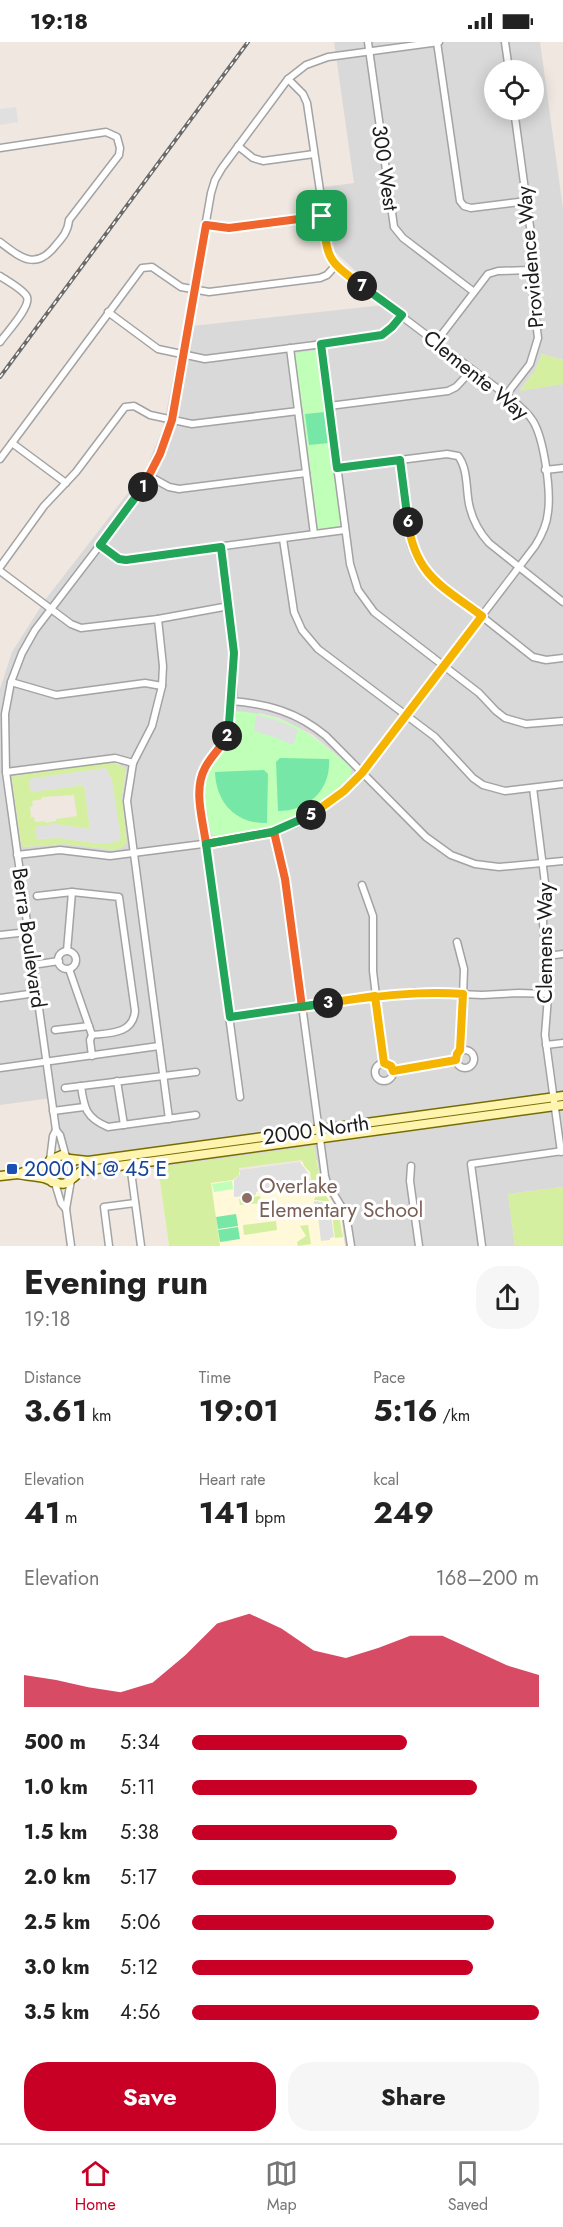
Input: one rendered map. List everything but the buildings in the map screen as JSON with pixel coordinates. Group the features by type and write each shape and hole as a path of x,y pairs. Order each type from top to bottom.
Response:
{"street":[{"name":"300 West","path":"368,42 394,227 400,236 474,291"},
{"name":"Berra Boulevard","path":"68,1158 56,1130 6,772 2,723 11,682 19,660 35,630 133,502 149,476 172,420 215,180 288,79 306,65 320,59 437,42"},
{"path":"437,42 458,196 464,206 474,208 527,201"},
{"path":"505,42 508,60"},
{"path":"0,459 139,271 147,266 152,267 178,286 213,292 320,278 335,266 327,252 307,100 288,79"},
{"name":"Providence Way","path":"506,395 530,364 536,348 537,330 530,270 531,234 515,120"},
{"path":"0,148 106,132 112,133 120,141 119,155 69,220 68,231 49,254 38,260 26,259 0,242"},
{"path":"238,146 253,158 263,160 314,154"},
{"path":"206,225 229,228 322,216"},
{"name":"Clemente Way","path":"17,855 49,850 110,856 206,844 274,832 319,810 344,791 362,773 538,541 546,524 549,504 541,440 525,410 335,266"},
{"path":"436,342 486,276 493,272 530,270"},
{"path":"0,276 25,294 27,302 25,309 0,342"},
{"path":"108,312 158,349 184,355 215,358 382,335 402,315"},
{"path":"321,344 351,570 365,602 374,612 480,693 496,711 510,720 532,724 563,721"},
{"path":"290,348 314,534"},
{"path":"329,406 448,391 456,387 472,370"},
{"path":"229,606 158,619 85,628 72,624 0,569 44,506 66,483 121,410 130,405 150,415 200,424 298,411"},
{"path":"12,442 66,483"},
{"path":"337,468 447,454 458,456 463,465 470,510 478,528 489,543 563,602"},
{"path":"400,460 410,538 416,557 432,578 533,657 546,660 563,658"},
{"path":"545,470 563,468"},
{"path":"149,476 169,487 179,489 306,473"},
{"path":"100,545 119,559 126,560 345,530"},
{"path":"283,539 292,605 296,618 305,635 318,649 435,737 473,778 483,785 505,791 563,784"},
{"path":"221,547 234,653 231,700 228,732 224,742 207,764 200,783 199,794 240,1097"},
{"path":"158,619 163,666 162,686 152,726 133,763 127,801 169,1119"},
{"path":"11,682 56,695 145,683 162,686"},
{"path":"231,700 268,705 304,720 326,736 426,837 451,855 475,864 499,867 563,861"},
{"path":"6,772 115,758 133,763"},
{"name":"Clemens Way","path":"533,788 545,883 543,923 548,994 544,1024 546,1045 559,1101 562,1152"},
{"path":"274,832 285,879 327,1183 346,1214 351,1246"},
{"path":"362,885 373,916 372,963 384,1063"},
{"path":"37,896 72,892 119,897 135,1014 131,1024 125,1030 92,1035"},
{"path":"67,951 72,892"},
{"path":"0,935 28,932"},
{"path":"457,942 463,963 463,994 460,1050 456,1060 463,1068 469,1067 473,1063 472,1052 460,1050"},
{"path":"67,951 61,954 59,961 62,967 69,969"},
{"path":"67,951 76,957 75,964 69,969"},
{"path":"547,956 563,954"},
{"path":"32,965 59,961"},
{"path":"69,969 92,1035 92,1056"},
{"path":"0,998 36,993"},
{"path":"230,1017 375,996 415,993 548,994"},
{"path":"55,1030 89,1026"},
{"path":"546,1045 563,1043"},
{"path":"0,1068 159,1046"},
{"path":"393,1071 456,1060"},
{"path":"384,1063 391,1066 393,1071 392,1076 387,1080 379,1079 376,1075 376,1069 384,1063"},
{"path":"65,1088 196,1072"},
{"path":"117,1081 123,1125"},
{"path":"81,1086 87,1113 108,1127 196,1115"},
{"name":"2000 North","path":"72,1179 84,1170 559,1101"},
{"path":"53,1111 84,1107"},
{"name":"Berra Boulevard","path":"49,1162 56,1130"},
{"name":"2000 North","path":"68,1158 88,1161 320,1134"},
{"path":"482,1246 471,1164 562,1152"},
{"path":"18,1174 58,1156 68,1158 75,1170 66,1209 71,1246"},
{"path":"49,1162 46,1174 66,1209"},
{"path":"130,1164 141,1246"},
{"path":"411,1166 410,1181 419,1246"},
{"path":"0,1176 18,1174 65,1184 72,1179"},
{"path":"109,1246 104,1207 135,1203"}],"shaded area":[{"path":"334,42 540,42 542,60 484,60 484,120 544,120 544,71 563,209 563,360 542,354 535,370 520,390 563,384 563,1187 508,1194 515,1246 345,1246 341,1216 320,1181 314,1146 181,1166 62,1178 52,1098 0,1105 0,689 12,652 45,600 145,471 163,428 183,327 392,304 335,252 324,187 354,183","holes":["296,354 341,526 318,529","259,713 279,718 313,735 351,767 350,779 329,798 305,814 259,831 218,837 210,769 232,740","118,763 126,772 122,796 123,818 116,850 64,844 23,847 12,779 14,776"]},
{"path":"16,107 18,122 0,125 0,109"},
{"path":"256,715 279,721 298,730 293,745 254,731"},
{"path":"106,768 112,780 121,838 117,842 102,844 59,838 37,839 35,827 54,824 90,829 84,785 31,792 29,779"},
{"name":"Overlake Elementary School","path":"317,1160 320,1181 341,1216 345,1246 169,1246 160,1180"},
{"path":"300,1162 309,1174 311,1187 303,1188 302,1184 265,1189 256,1192 256,1195 234,1197 234,1180 240,1174 239,1170"},
{"path":"314,1201 322,1202 330,1208 334,1237 330,1240 321,1241 317,1207 314,1207"}],"green space":[{"path":"318,350 341,526 318,529 295,353"},
{"path":"542,354 563,360 563,384 520,391 535,370"},
{"path":"325,412 329,443 309,445 305,414"},
{"path":"235,711 271,717 299,728 351,767 349,780 337,793 294,818 246,834 225,836 211,834 204,796 206,779 210,769 232,740"},
{"path":"280,758 329,759 326,780 316,797 299,807 278,811 276,762"},
{"path":"112,762 126,768 122,796 127,842 116,850 64,844 23,847 12,779 14,776","holes":["106,768 102,844 59,838 37,839 36,827 54,824 90,829 84,785 31,792 29,779","74,795 77,816 45,823 45,821 35,822 34,817 31,817 32,801 42,799 42,797"]},
{"path":"264,770 268,774 267,823 246,820 229,809 223,802 216,783 215,772"},
{"path":"314,1146 321,1186 312,1187 310,1172 302,1160 239,1168 239,1175 233,1180 211,1183 220,1246 169,1246 158,1167"},
{"path":"232,1181 233,1189 214,1192 212,1184"},
{"path":"563,1187 563,1246 515,1246 508,1194"},
{"path":"260,1196 261,1203 240,1205 239,1199"},
{"path":"326,1196 339,1216 343,1237 335,1238 331,1207 327,1207 324,1201 314,1200 315,1197"},
{"path":"236,1214 238,1226 218,1229 216,1217"},
{"path":"276,1221 277,1230 244,1235 243,1225"},
{"path":"308,1225 311,1244 298,1246 297,1242 306,1236 300,1226"},
{"path":"238,1227 240,1239 220,1242 218,1230"}],"railway":[{"path":"0,377 248,42"}],"place":[{"name":"2000 N @ 45 E","path":"12,1169"},
{"name":"Overlake Elementary School","path":"247,1198"}],"route":[{"path":"322,216 229,228 206,225 170,428 149,476 133,502 100,545 119,559 126,560 221,547 234,653 228,732 224,742 202,773 200,783 199,794 206,844 249,838 274,832 285,879 302,1007 375,996 384,1063 391,1066 393,1071 456,1060 460,1050 463,994 427,992 375,996 302,1007 230,1017 206,844 214,843 249,838 295,824 312,815 344,791 362,773 482,616 432,578 416,557 410,538 400,460 337,468 321,344 382,335 402,315 335,266 327,252 322,216"}]}
